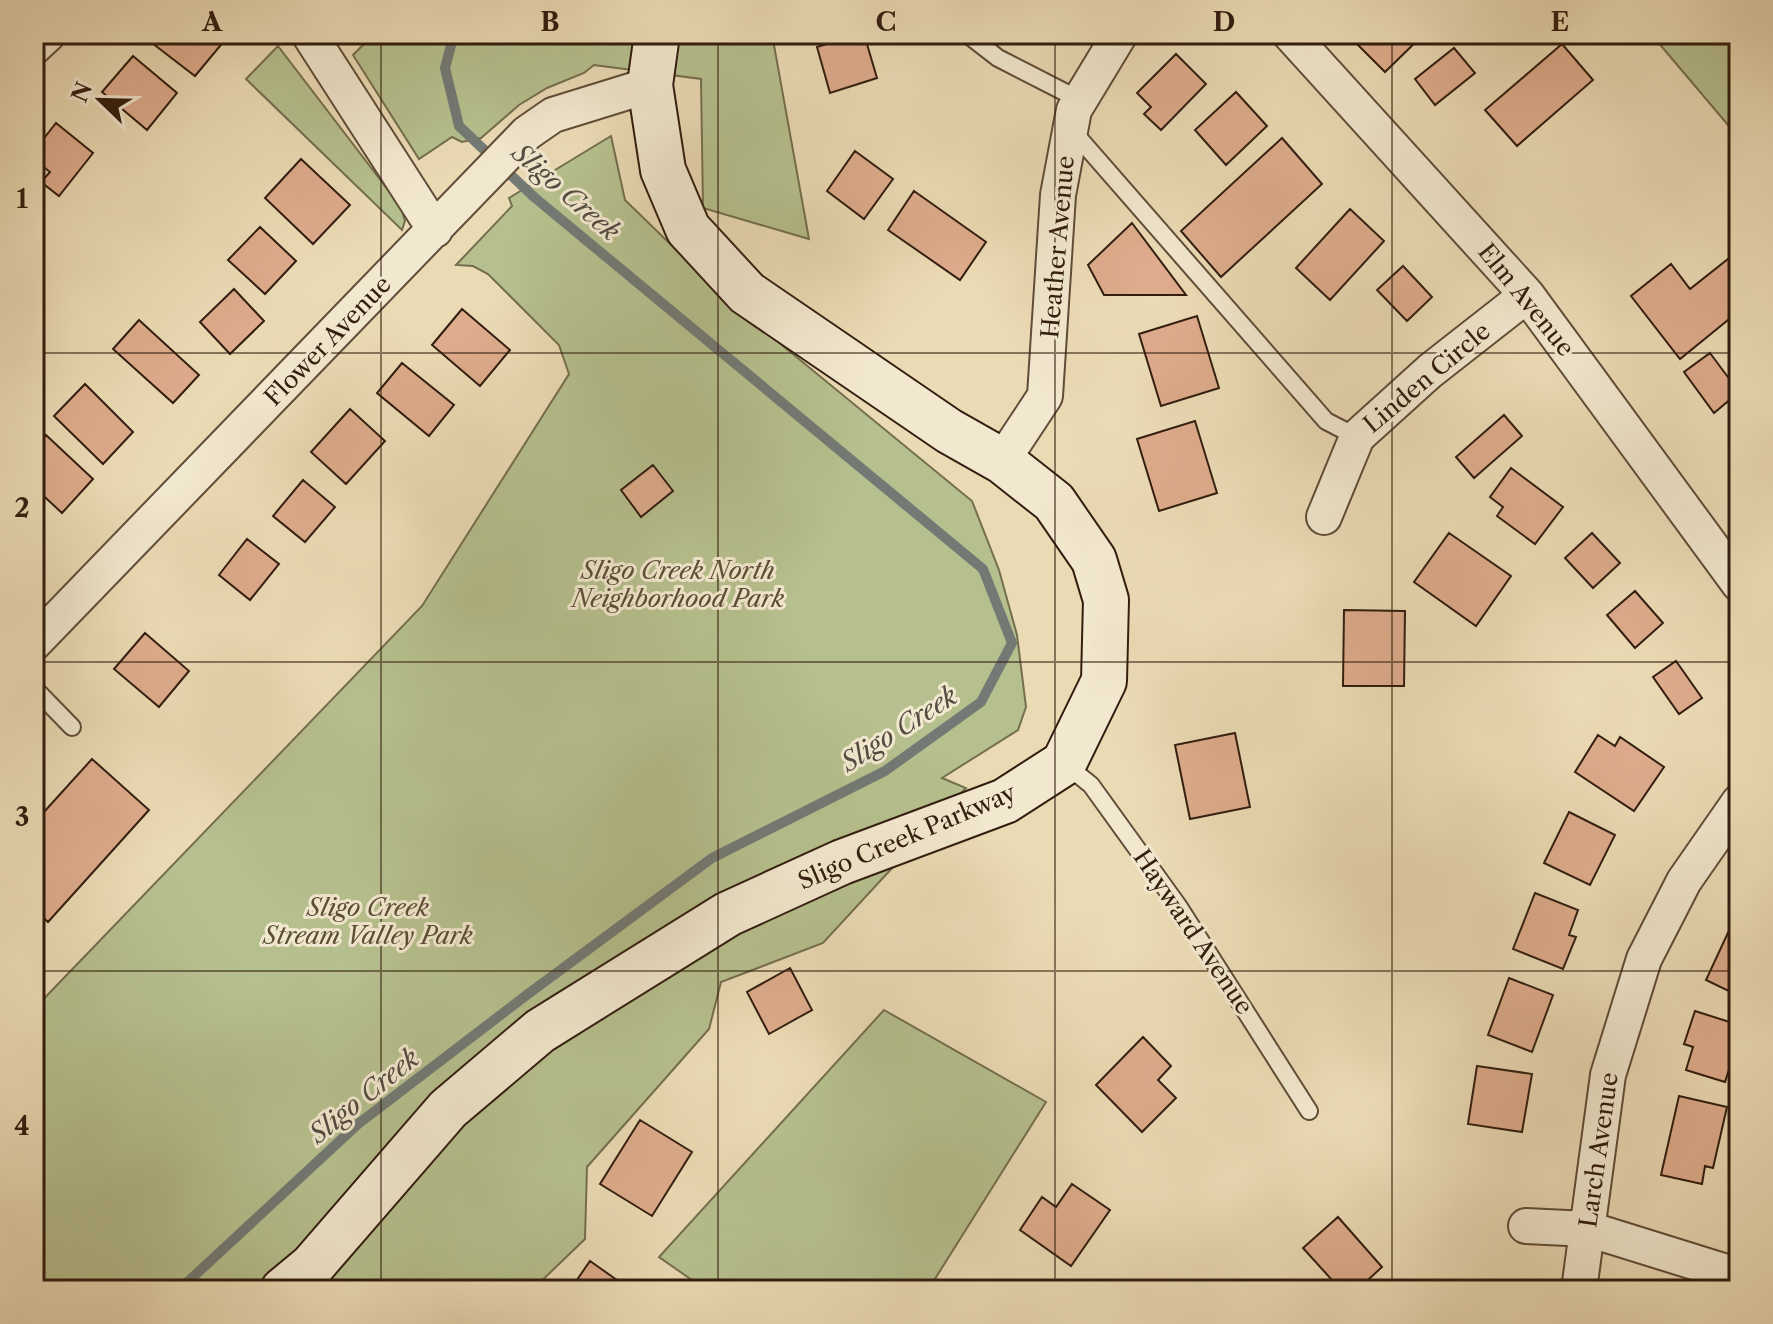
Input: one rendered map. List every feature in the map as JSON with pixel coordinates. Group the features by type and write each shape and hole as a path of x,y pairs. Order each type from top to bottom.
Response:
{"street":[{"path":"34,47 48,34"},
{"path":"309,34 435,230"},
{"path":"657,34 650,85 663,170 688,229 747,293 949,431 1002,461 1054,502 1094,560 1106,600 1104,681 1064,763"},
{"name":"Heather Avenue","path":"1002,461 1045,396 1058,195 1076,114 1120,34"},
{"name":"Elm Avenue","path":"1290,34 1527,295 1739,584"},
{"name":"Flower Avenue","path":"34,643 527,133 553,115 650,85"},
{"name":"Linden Circle","path":"1324,517 1357,437 1430,371 1527,295"},
{"name":"Sligo Creek Parkway","path":"283,1290 312,1266 448,1109 540,1031 728,914 842,862 1005,801 1064,763"},
{"name":"Larch Avenue","path":"1579,1290 1608,1075 1644,959 1684,881 1739,802"},
{"path":"1526,1226 1588,1229 1739,1276"}],"lane":[{"path":"967,34 1076,114 1326,421 1357,437"},
{"path":"34,688 72,727"},
{"name":"Hayward Avenue","path":"1064,763 1091,785 1179,907 1309,1111"}],"green space":[{"path":"364,34 772,34 809,239 703,208 701,79 594,65 519,105 481,138 462,142 452,137 419,159 353,55 368,40"},
{"path":"1651,34 1739,34 1739,138"},
{"path":"278,46 401,207 405,221 402,230 246,79"},
{"path":"611,136 625,200 733,305 972,501 999,570 1017,635 1026,707 1018,730 942,778 966,788 823,943 721,982 709,1029 587,1167 585,1239 532,1290 34,1290 34,1009 422,606 569,374 559,345 488,274 473,266 456,265 512,206 509,198"},
{"path":"884,1010 1046,1102 928,1290 706,1290 659,1257"}],"building":[{"path":"154,34 230,34 195,76 148,40"},
{"path":"864,34 877,78 830,93 817,47"},
{"path":"1347,34 1424,34 1385,72"},
{"path":"1562,44 1593,80 1517,146 1485,110"},
{"path":"1454,48 1475,73 1435,105 1415,79"},
{"path":"1176,54 1206,84 1161,130 1144,114 1151,107 1137,93"},
{"path":"133,56 177,93 147,130 102,92"},
{"path":"1236,92 1267,126 1226,165 1195,130"},
{"path":"56,123 93,153 59,196 41,182 50,172 34,159 34,151"},
{"path":"1282,138 1322,184 1221,277 1181,231"},
{"path":"855,151 893,179 864,219 827,191"},
{"path":"301,159 350,205 313,244 265,198"},
{"path":"914,191 986,242 960,280 888,230"},
{"path":"1350,209 1384,241 1330,300 1296,268"},
{"path":"1132,223 1186,295 1104,295 1088,265"},
{"path":"260,227 296,261 265,294 228,260"},
{"path":"1733,255 1739,262 1739,311 1680,359 1631,296 1671,264 1690,289"},
{"path":"1403,266 1432,297 1407,321 1377,290"},
{"path":"234,289 264,321 230,354 200,322"},
{"path":"462,309 510,350 480,386 432,345"},
{"path":"1197,316 1219,388 1161,406 1139,334"},
{"path":"139,320 199,375 173,403 113,349"},
{"path":"1710,353 1739,392 1714,413 1684,372"},
{"path":"402,363 454,405 429,436 377,393"},
{"path":"85,384 133,432 103,464 54,416"},
{"path":"350,409 385,441 346,484 311,452"},
{"path":"1504,415 1522,436 1474,478 1456,457"},
{"path":"1195,421 1217,493 1159,511 1137,439"},
{"path":"46,435 93,479 62,513 34,487 34,448"},
{"path":"653,465 673,491 641,517 621,490"},
{"path":"1511,468 1563,507 1535,544 1497,516 1503,507 1490,497"},
{"path":"303,480 335,507 305,542 273,516"},
{"path":"1449,533 1511,576 1476,626 1414,582"},
{"path":"1592,533 1620,563 1593,588 1565,558"},
{"path":"247,539 279,564 250,600 219,575"},
{"path":"1635,591 1663,623 1635,648 1607,615"},
{"path":"1344,610 1405,611 1404,686 1343,686"},
{"path":"145,633 189,671 159,707 114,669"},
{"path":"1676,661 1702,698 1679,714 1653,677"},
{"path":"1235,733 1250,807 1190,819 1175,745"},
{"path":"1598,735 1615,746 1620,737 1664,767 1634,811 1575,772"},
{"path":"92,759 149,810 48,922 34,909 34,823"},
{"path":"1569,812 1615,835 1590,885 1544,863"},
{"path":"1535,893 1578,910 1569,935 1576,937 1563,969 1513,949"},
{"path":"1732,924 1739,927 1739,996 1706,980"},
{"path":"790,968 812,1010 769,1034 747,992"},
{"path":"1509,978 1553,995 1532,1052 1488,1035"},
{"path":"1695,1011 1739,1025 1739,1038 1725,1082 1686,1070 1693,1047 1684,1044"},
{"path":"1143,1037 1171,1066 1158,1080 1176,1098 1142,1132 1096,1085"},
{"path":"1477,1066 1532,1074 1522,1132 1468,1124"},
{"path":"1679,1096 1727,1107 1713,1168 1705,1166 1702,1184 1661,1175"},
{"path":"640,1120 692,1152 652,1216 600,1184"},
{"path":"1072,1184 1110,1210 1071,1266 1020,1230 1042,1197 1056,1207"},
{"path":"1338,1217 1382,1267 1357,1290 1341,1290 1303,1248"},
{"path":"590,1261 631,1290 570,1290"}],"waterway":[{"name":"Sligo Creek","path":"179,1290 358,1124 712,858 885,771 981,702 1012,643 983,569 534,197 459,126 445,68 454,34"}],"park label":[{"name":"Sligo Creek North Neighborhood Park","path":"678,585"},
{"name":"Sligo Creek Stream Valley Park","path":"368,922"}]}
